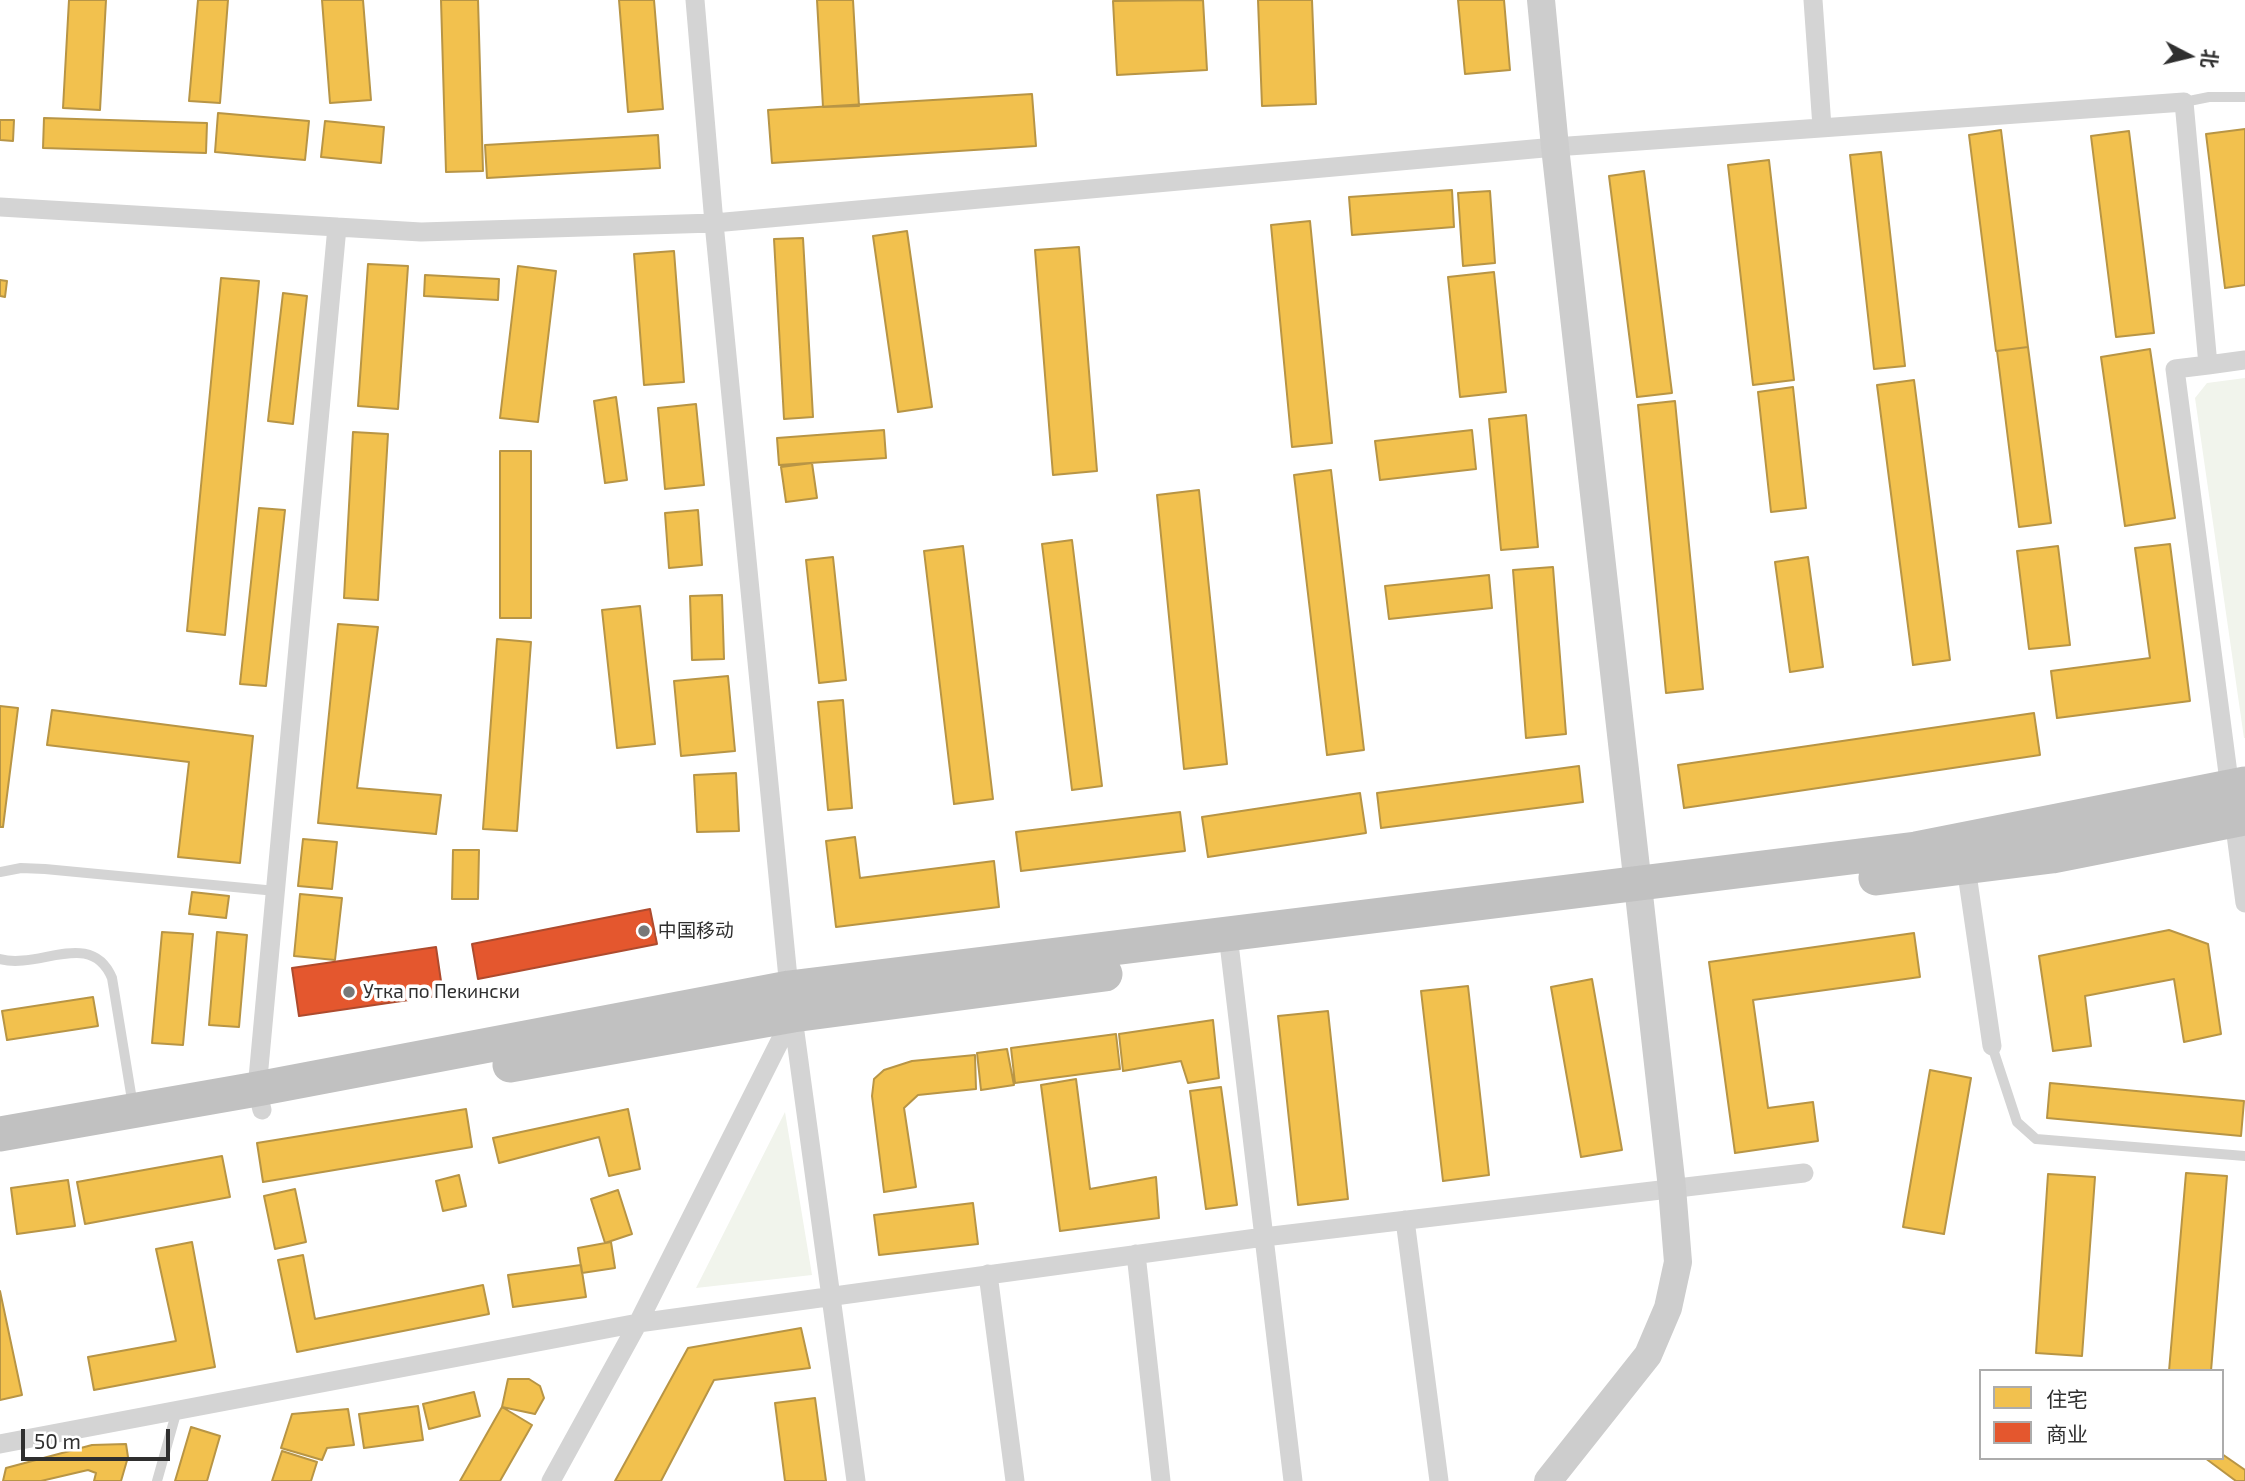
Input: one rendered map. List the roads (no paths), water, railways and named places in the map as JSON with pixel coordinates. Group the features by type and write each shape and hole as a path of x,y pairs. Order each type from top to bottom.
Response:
{"highway":[{"path":"0,1157 259,1099 791,1001 1638,894 1903,850 1964,854 2239,802"},
{"path":"0,1134 134,1111 259,1099"}],"street":[{"path":"695,0 714,223 791,1001 856,1481"},
{"path":"1541,0 1678,1262 1668,1308 1648,1355 1548,1481"},
{"path":"1813,0 1822,127"},
{"path":"0,206 421,232 714,223 1555,147 2184,102 2208,365"},
{"path":"259,1099 337,227"},
{"path":"2245,360 2175,369 2239,802 2245,903"},
{"path":"1964,854 1992,1046"},
{"path":"1230,946 1293,1481"},
{"path":"551,1481 638,1322 791,1001"},
{"path":"0,1444 638,1322 1264,1237 1804,1173"},
{"path":"1405,1220 1439,1481"},
{"path":"1136,1254 1161,1481"},
{"path":"988,1274 1014,1481"}],"lane":[{"path":"2184,102 2209,97 2245,97"},
{"path":"0,872 21,868 46,869 277,891"},
{"path":"0,958 11,962 26,961 77,952 89,954 107,967 112,978 134,1111"},
{"path":"1992,1046 2017,1122 2036,1139 2245,1156"},
{"path":"157,1481 177,1409"}],"place":[{"name":"中国移动","path":"644,931"},
{"name":"Утка по Пекински","path":"349,992"}]}
